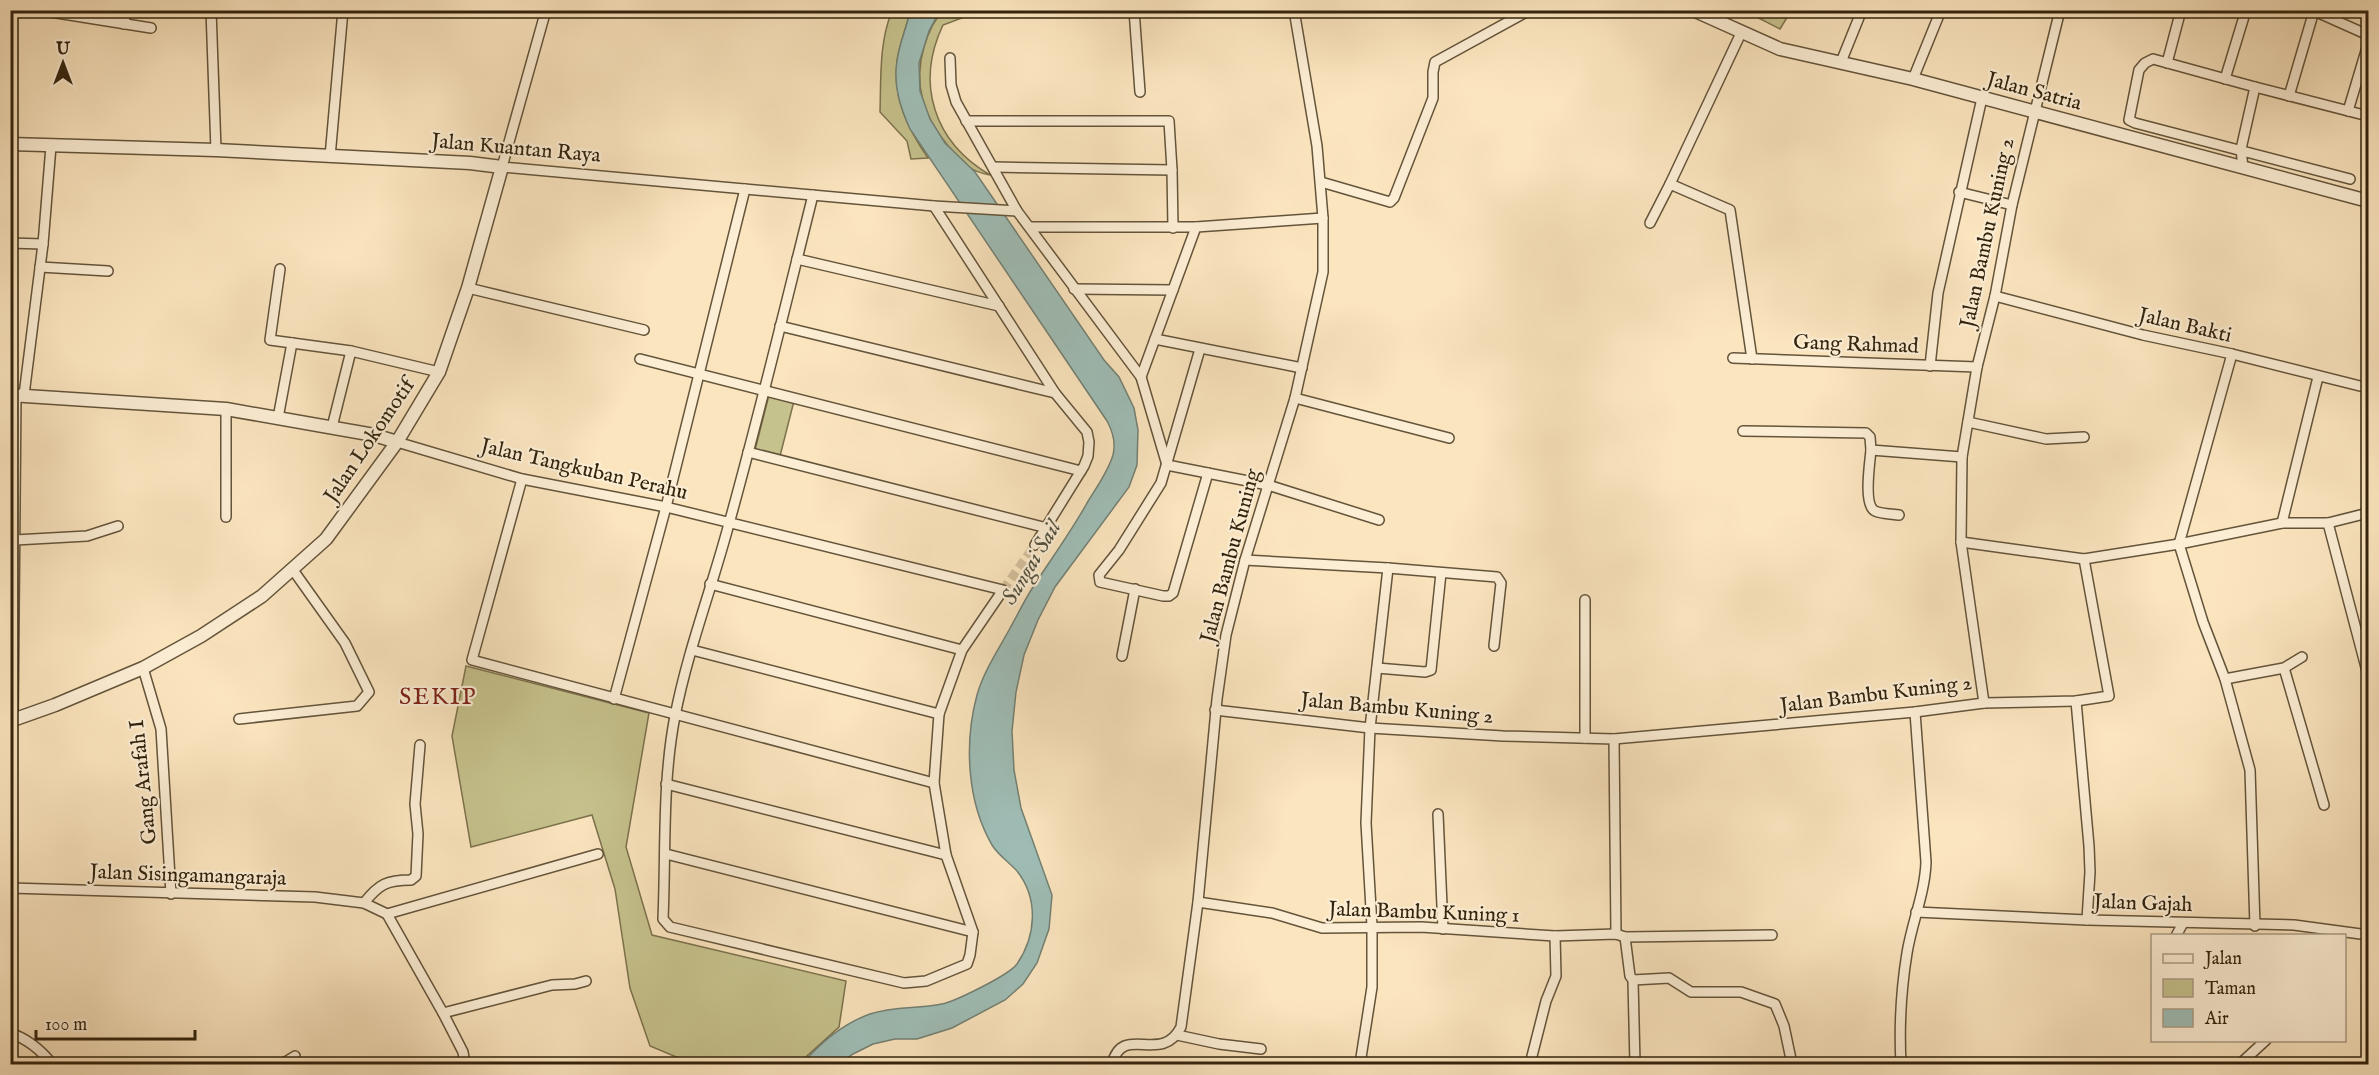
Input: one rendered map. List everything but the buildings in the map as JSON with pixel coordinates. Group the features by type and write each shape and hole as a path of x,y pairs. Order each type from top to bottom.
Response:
{"street":[{"path":"38,10 151,28"},
{"path":"124,24 126,10"},
{"path":"211,10 216,150"},
{"path":"330,157 343,10"},
{"name":"Jalan Lokomotif","path":"12,721 142,668 201,636 262,596 326,539 397,442 439,372 468,288 546,10"},
{"path":"1134,10 1140,92"},
{"name":"Jalan Bambu Kuning","path":"1177,1035 1181,1027 1198,902 1215,710 1226,635 1245,560 1295,398 1323,272 1321,182 1294,10"},
{"path":"1321,182 1390,202 1394,198 1432,98 1435,62 1530,10"},
{"name":"Jalan Satria","path":"1694,10 1780,49 1913,79 2243,168 2368,198"},
{"path":"1841,62 1862,10"},
{"path":"1913,79 1941,10"},
{"name":"Jalan Bambu Kuning 2","path":"1215,710 1370,728 1503,736 1614,739 1915,712 1984,703 1961,542 1962,457 1977,367 1995,296 2012,205 2060,10"},
{"path":"2168,63 2181,10"},
{"path":"2225,79 2246,10"},
{"path":"2289,96 2313,11 2368,35"},
{"path":"1650,223 1742,32"},
{"path":"2348,111 2368,44"},
{"path":"950,58 951,85 956,102 993,167 1013,211 1030,228 1141,377 1167,465"},
{"path":"2350,179 2128,120 2139,70 2153,59 2368,116"},
{"path":"2243,168 2241,149 2255,87"},
{"path":"1930,366 1938,293 1982,98"},
{"path":"966,121 1167,120 1170,123 1173,228"},
{"name":"Jalan Kuantan Raya","path":"10,144 216,150 470,163 934,206 1013,211"},
{"path":"12,721 17,395 40,267 51,146"},
{"path":"993,167 1172,170"},
{"path":"1670,184 1727,208 1731,212 1752,359"},
{"path":"614,699 666,507 746,189"},
{"path":"1959,192 2012,205"},
{"path":"710,584 962,650 939,714 934,783 946,855 973,932 967,964 926,981 904,982 670,927 663,919 666,784 675,716 710,584 730,522 813,195"},
{"path":"934,206 1055,393 1087,432 1088,456 1035,545"},
{"path":"1030,228 1196,228 1323,218"},
{"path":"1141,377 1196,228"},
{"path":"10,243 43,244"},
{"path":"797,259 999,306"},
{"path":"40,267 108,271"},
{"path":"280,269 270,339 351,351 439,372"},
{"path":"468,288 644,330"},
{"path":"1074,289 1173,290"},
{"name":"Jalan Bakti","path":"1995,296 2143,335 2232,354 2368,388"},
{"path":"780,326 1055,393"},
{"path":"1155,339 1302,368"},
{"path":"278,418 292,343"},
{"path":"1200,349 1161,483 1119,550 1099,575 1100,582 1168,596 1173,593 1208,473"},
{"path":"332,427 351,351"},
{"path":"2232,354 2179,544 2203,622 2225,679 2250,770 2255,926"},
{"name":"Gang Rahmad","path":"1733,358 1977,367"},
{"path":"640,359 1081,471"},
{"path":"2282,523 2318,377"},
{"path":"17,395 226,410 332,427 397,442"},
{"path":"1295,398 1449,438"},
{"path":"226,410 226,517"},
{"path":"1968,422 2046,439 2084,437"},
{"path":"1743,431 1866,433 1870,437 1871,450 1868,489 1870,505 1875,511 1899,515"},
{"name":"Jalan Tangkuban Perahu","path":"397,442 522,479 666,507 1003,590 962,650"},
{"path":"1871,450 1962,457"},
{"path":"748,452 1047,528"},
{"path":"1167,465 1268,485 1378,520"},
{"path":"522,479 472,660 675,716 934,783"},
{"path":"1961,542 2084,559 2179,544 2282,523 2328,524 2368,513"},
{"path":"2328,524 2368,675"},
{"path":"15,540 87,536 118,526"},
{"path":"1984,703 2076,701 2109,696 2084,559"},
{"path":"1245,560 1497,577 1501,582 1494,646"},
{"path":"1360,1065 1372,987 1372,926 1366,823 1370,728 1388,568"},
{"path":"239,719 357,706 369,692 345,643 293,570"},
{"path":"1377,668 1425,672 1431,670 1441,573"},
{"path":"1122,656 1135,589"},
{"path":"1585,600 1586,738"},
{"path":"692,650 939,714"},
{"path":"2225,679 2284,668 2302,657"},
{"name":"Gang Arafah I","path":"142,668 161,729 171,894"},
{"path":"2284,668 2324,805"},
{"path":"2076,701 2089,846 2087,920"},
{"path":"1901,1065 1902,991 1907,951 1925,883 1926,862 1915,712"},
{"path":"1614,739 1621,936 1630,976 1633,980 1635,1065"},
{"path":"364,903 385,883 393,880 411,880 416,876 418,834 415,804 420,745"},
{"path":"666,784 946,855"},
{"path":"1438,814 1443,929"},
{"path":"465,1065 463,1052 443,1013 387,914 598,854"},
{"path":"666,854 973,932"},
{"name":"Jalan Sisingamangaraja","path":"10,888 315,897 364,903 387,914"},
{"name":"Jalan Bambu Kuning 1","path":"1198,902 1272,913 1322,927 1372,926 1555,936 1772,935"},
{"name":"Jalan Gajah","path":"1917,912 2255,926 2294,925 2368,935"},
{"path":"2177,934 2183,923"},
{"path":"1530,1065 1546,1001 1556,976 1555,936"},
{"path":"1633,980 1669,978 1691,992 1741,992 1775,1004 1784,1026 1792,1065"},
{"path":"443,1013 552,985 586,981"},
{"path":"10,1034 20,1036 42,1051 52,1065"},
{"path":"1112,1065 1115,1054 1121,1047 1129,1044 1159,1045 1169,1042 1177,1035 1219,1044 1261,1048"},
{"path":"2240,1065 2265,1042"},
{"path":"282,1065 295,1056"}],"green space":[{"path":"892,11 910,11 898,55 897,87 908,124 928,158 911,159 907,141 880,112 883,48"},
{"path":"943,11 967,11 967,16 943,25 935,47 931,69 931,90 935,110 943,129 955,146 971,162 990,175 972,169 962,162 940,136 923,100 920,74 924,47 929,32"},
{"path":"1745,11 1791,11 1780,29"},
{"path":"769,395 794,401 780,456 755,450"},
{"path":"466,666 649,713 626,847 652,935 846,981 839,1027 798,1064 693,1064 650,1046 630,988 615,889 592,815 471,847 452,736"}],"water":[{"name":"Sungai Sail","path":"910,11 943,11 929,31 919,63 920,91 930,119 945,143 975,172 1104,360 1119,377 1134,408 1138,430 1137,465 1129,487 1055,587 1024,655 1016,692 1012,731 1014,770 1021,808 1052,895 1049,929 1037,963 1023,984 1005,1000 952,1028 917,1039 895,1039 873,1044 839,1064 802,1064 833,1034 850,1023 870,1014 888,1010 933,1006 949,1002 982,987 1012,969 1023,953 1031,930 1032,905 1024,882 1017,871 992,845 977,810 969,752 973,713 980,686 991,662 1030,592 1102,480 1114,451 1111,429 1107,421 910,129 900,104 896,70"}],"tunnel":[{"path":"1003,590 1035,545"}],"district":[{"name":"SEKIP","path":"438,697"}]}
